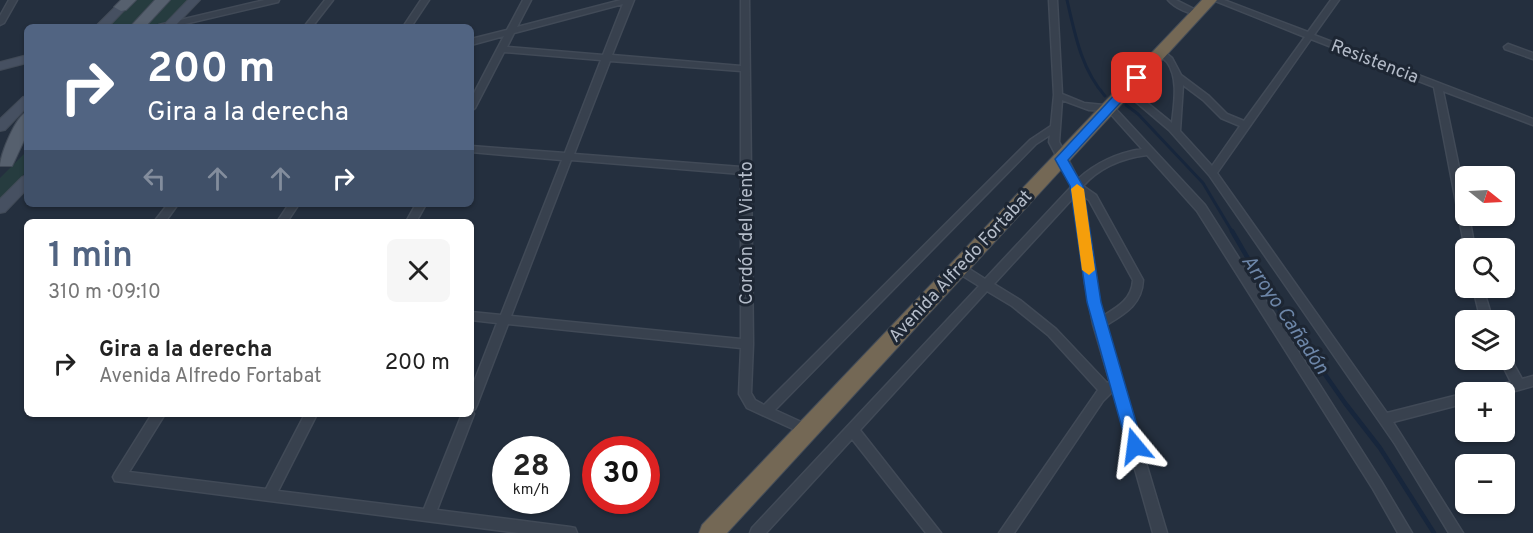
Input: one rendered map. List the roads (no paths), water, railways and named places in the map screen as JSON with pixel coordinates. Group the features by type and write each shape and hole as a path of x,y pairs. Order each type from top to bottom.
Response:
{"highway":[{"name":"Avenida Alfredo Fortabat","path":"713,532 1210,0"}],"main road":[{"path":"140,24 163,0"},
{"path":"2,167 24,123"},
{"path":"2,167 24,144"},
{"path":"2,167 24,149"}],"street":[{"path":"0,23 13,0"},
{"path":"169,24 194,0"},
{"path":"175,24 275,0"},
{"path":"310,24 329,0"},
{"path":"409,24 425,0"},
{"path":"474,102 527,0"},
{"path":"474,41 629,0"},
{"path":"474,397 629,0"},
{"name":"Cordón del Viento","path":"745,0 747,344 745,394 751,404 806,430"},
{"path":"1053,0 1058,95 1054,142 1077,186 1093,198 1138,280 1139,291 1133,302 1099,324"},
{"path":"1172,0 1198,13"},
{"name":"Resistencia","path":"1217,0 1533,122"},
{"path":"1212,173 1335,0"},
{"path":"104,24 126,2"},
{"path":"1508,47 1533,56"},
{"path":"501,49 745,69"},
{"path":"1161,52 1176,68 1178,77 1176,131"},
{"path":"0,66 24,60"},
{"path":"1178,77 1206,98 1224,116 1246,125"},
{"path":"1438,85 1468,238"},
{"path":"1126,90 1176,131 1212,173 1383,418 1456,533"},
{"path":"1058,95 1086,107 1110,108 1194,198 1209,218 1405,533"},
{"path":"0,127 24,103"},
{"path":"766,411 1033,142 1054,128"},
{"path":"474,149 746,171"},
{"path":"757,533 1077,186 1110,160 1132,153 1150,151"},
{"path":"0,208 24,183"},
{"path":"1077,186 1090,283 1099,324 1160,533"},
{"path":"161,219 171,207"},
{"path":"959,268 1016,303 1052,332 1106,390"},
{"path":"474,316 747,344"},
{"path":"1511,370 1520,385"},
{"path":"1006,533 1106,390 1116,380"},
{"path":"1515,386 1533,381"},
{"path":"1383,418 1455,401"},
{"path":"157,417 119,477 570,533"},
{"path":"269,496 309,417"},
{"path":"428,516 467,417"},
{"path":"852,430 934,533"}],"waterway":[{"name":"Arroyo Cañadón","path":"1067,0 1085,63 1105,96"},
{"name":"Arroyo Cañadón","path":"1126,105 1138,114 1203,183 1233,233"},
{"name":"Arroyo Cañadón","path":"1232,231 1268,293 1345,403 1380,448 1434,533"}]}
